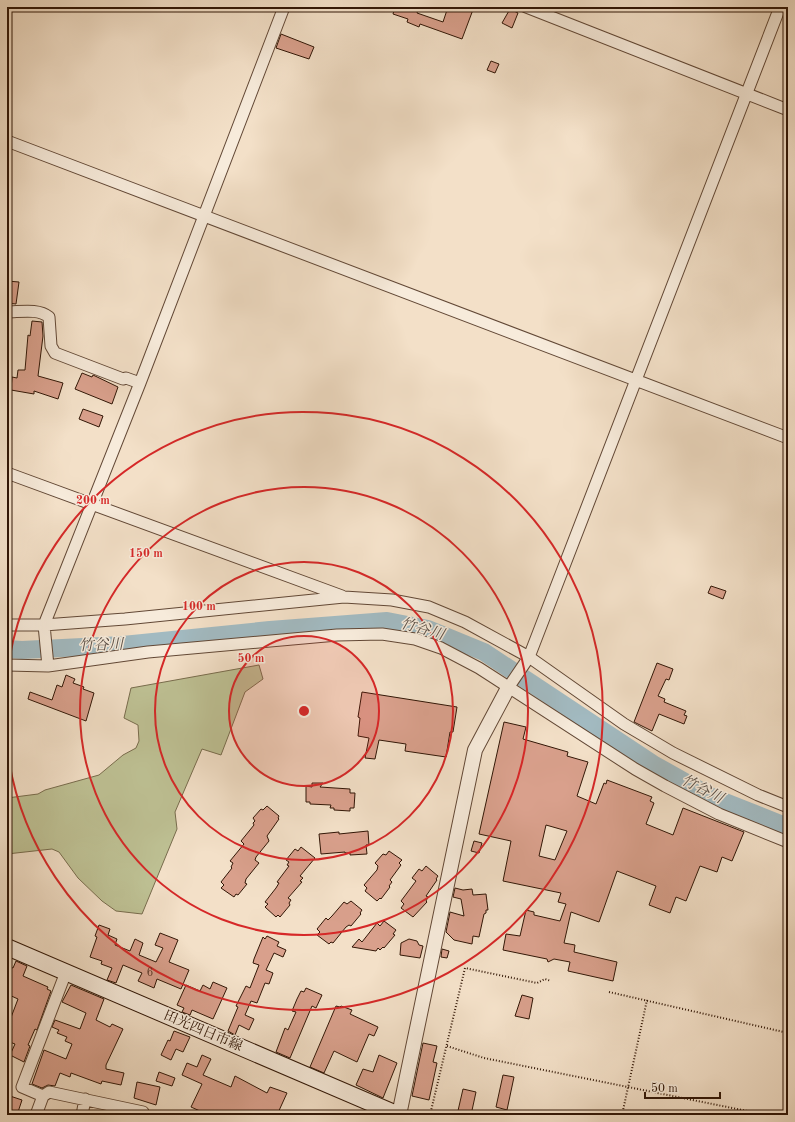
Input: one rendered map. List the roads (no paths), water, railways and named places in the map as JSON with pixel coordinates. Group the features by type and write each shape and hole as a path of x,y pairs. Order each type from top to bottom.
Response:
{"main road":[{"name":"田光四日市線","path":"7,947 399,1115"}],"street":[{"path":"47,663 44,625 140,383 284,7"},
{"path":"526,7 788,110"},
{"path":"399,1115 475,750 510,686 528,660 637,381 780,7"},
{"path":"7,141 788,438"},
{"path":"7,312 28,311 44,314 49,317 51,346 55,353 123,379 126,378 140,383"},
{"path":"7,473 92,506 344,597"},
{"path":"7,625 44,625 344,597 392,600 429,607 465,622 528,660 624,724 673,753 758,795 788,807"},
{"path":"7,665 47,663 148,652 337,635 382,634 415,639 441,648 510,686 641,772 719,814 788,842"},
{"path":"43,1096 22,1087 66,972"},
{"path":"36,1115 43,1096 49,1092 143,1112"},
{"path":"82,1115 85,1099"}],"waterway":[{"name":"竹谷川","path":"7,649 22,650 123,645 270,630 387,621 428,629 484,652 653,764 710,796 788,827"}]}
